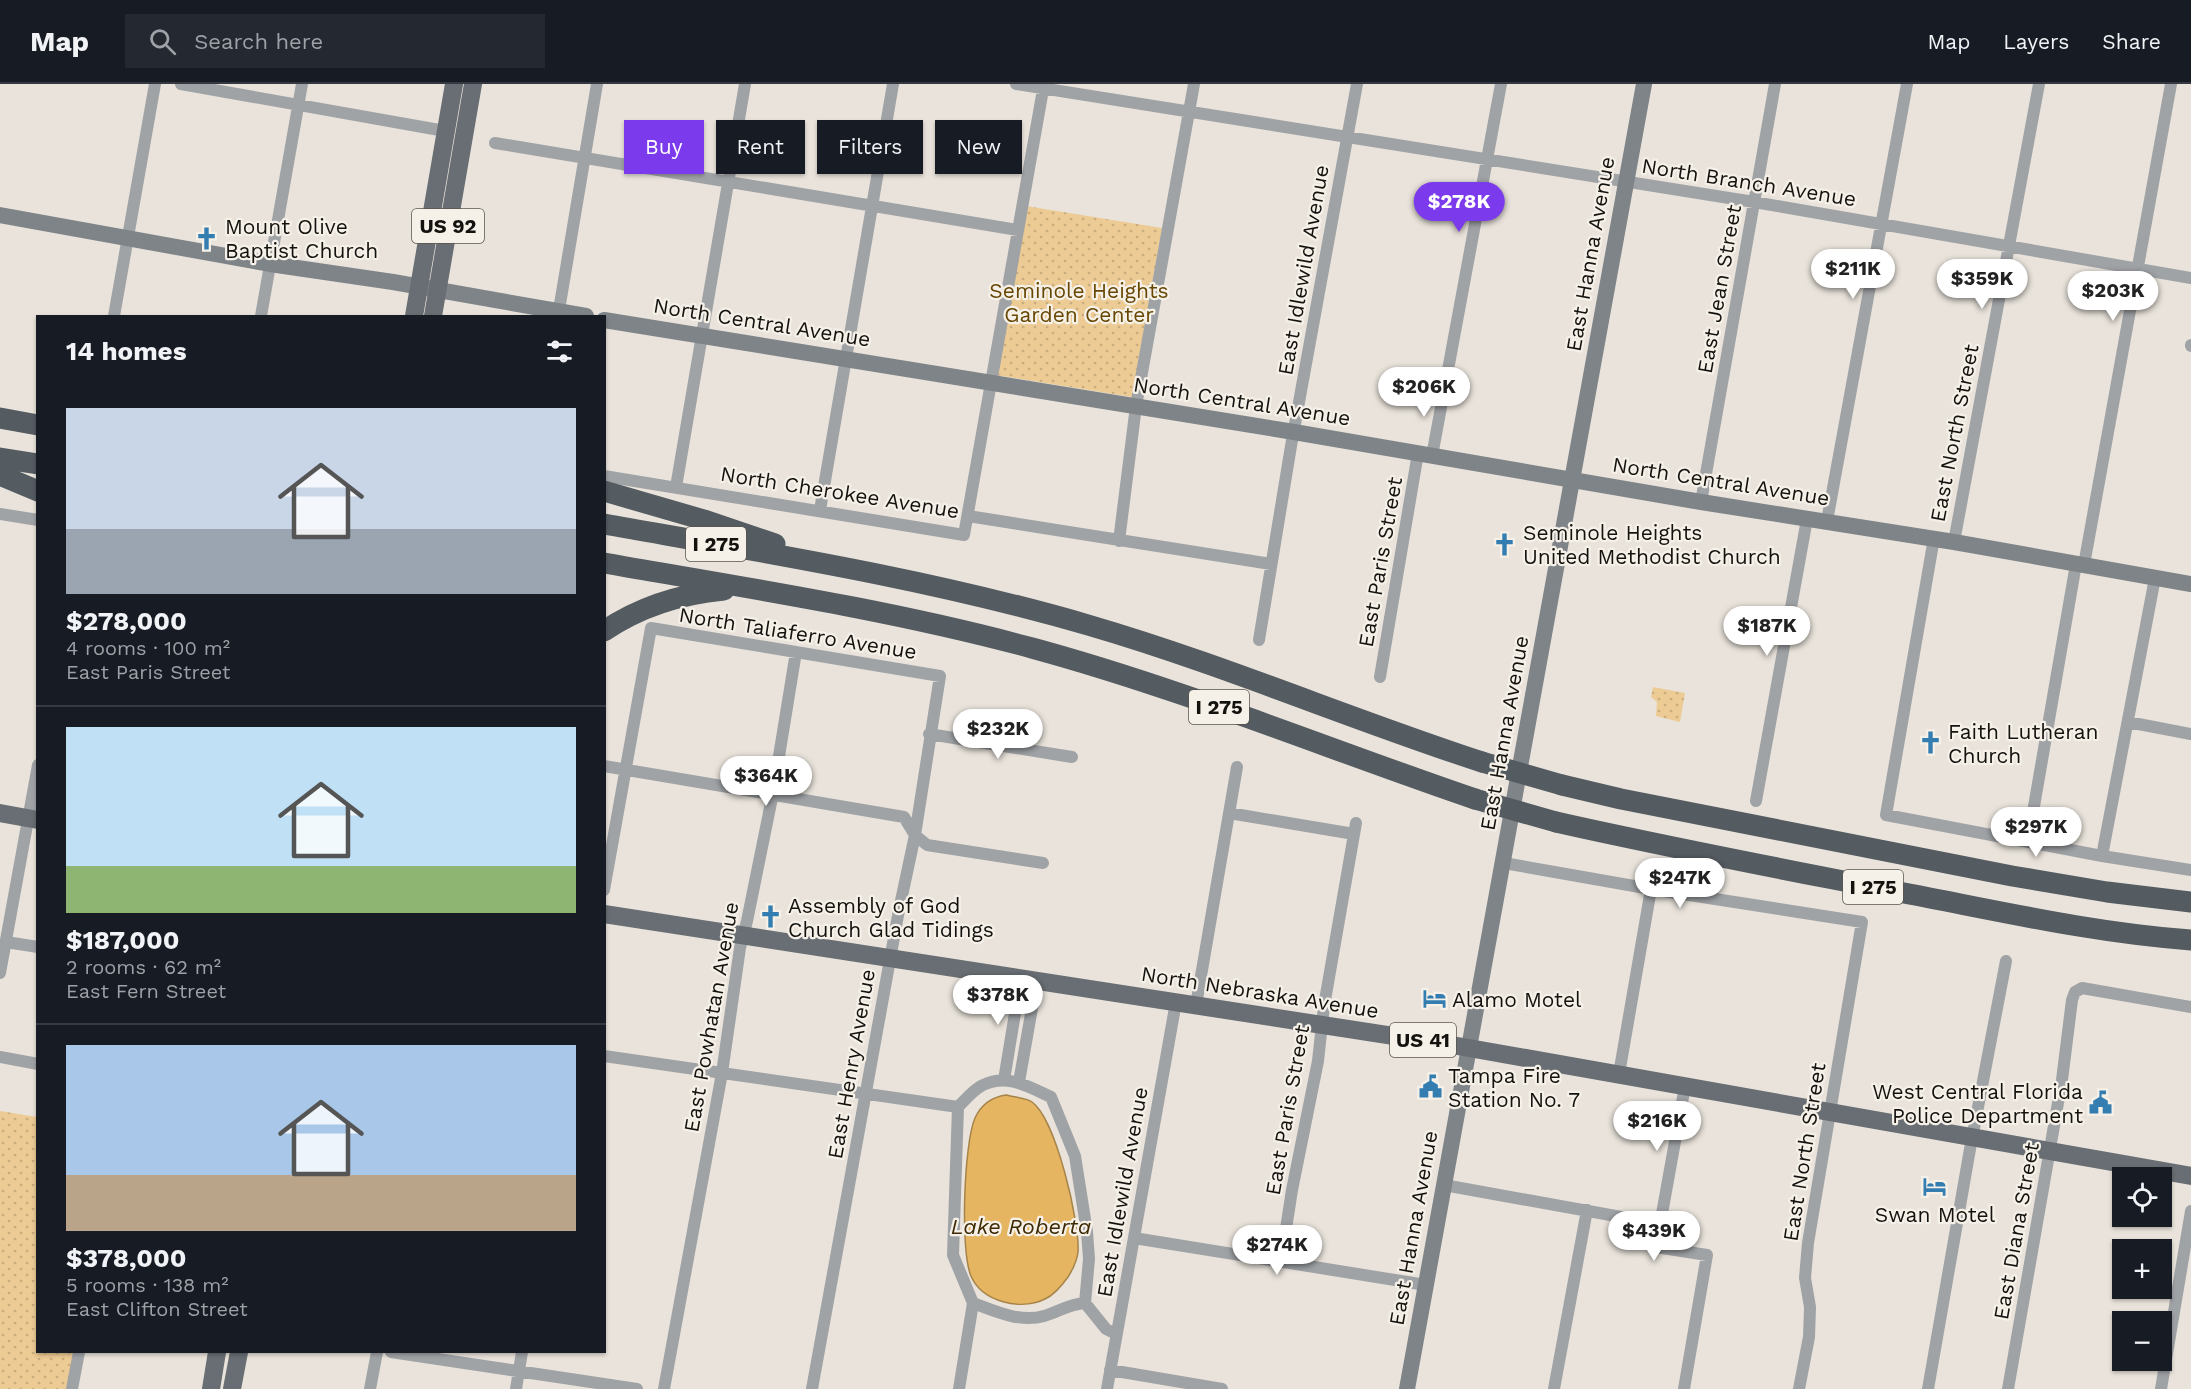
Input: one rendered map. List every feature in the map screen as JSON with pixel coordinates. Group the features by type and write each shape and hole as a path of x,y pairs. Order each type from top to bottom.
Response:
{"highway":[{"path":"0,417 36,416"},
{"path":"0,417 36,425"},
{"path":"0,458 36,464"},
{"path":"0,475 36,490"},
{"path":"606,492 704,520 826,564"},
{"name":"I 275","path":"606,524 826,564 990,598 1196,660 1482,762 1562,785 2012,876 2107,892 2191,902"},
{"name":"I 275","path":"606,563 930,623 1083,663 1189,696 1475,799 1556,822 1644,842 2059,922 2137,935 2191,940"},
{"path":"606,631 623,618 665,601 704,592 746,588"}],"main road":[{"name":"US 92","path":"433,315 428,289 445,131 454,84"},
{"name":"US 92","path":"415,315 428,289 473,84"},
{"path":"0,813 32,819"},
{"name":"North Nebraska Avenue","path":"606,914 1468,1047 2191,1176"},
{"path":"211,1389 218,1353"},
{"path":"232,1389 239,1353"}],"street":[{"path":"114,315 154,84"},
{"path":"181,84 445,131"},
{"path":"261,315 302,84"},
{"path":"0,215 270,264 428,289 558,314 597,84"},
{"path":"676,487 745,84"},
{"path":"820,510 893,84"},
{"name":"North Branch Avenue","path":"1016,84 1043,86 1347,138 1754,202 2191,278"},
{"path":"1119,541 1136,406 1194,84"},
{"name":"East Idlewild Avenue","path":"1259,640 1357,84"},
{"name":"East Paris Street","path":"1380,677 1488,160 1501,84"},
{"name":"East Hanna Avenue","path":"1407,1389 1644,84"},
{"name":"East Jean Street","path":"1701,502 1775,84"},
{"path":"1827,521 1907,84"},
{"name":"East North Street","path":"1954,542 2039,84"},
{"path":"2171,84 2028,841 2102,856 2191,870"},
{"path":"968,516 1043,86"},
{"path":"495,142 1018,230"},
{"name":"North Central Avenue","path":"606,320 1294,432 1701,502 1934,538 2191,584"},
{"name":"North Cherokee Avenue","path":"606,476 964,535 968,516 1271,564"},
{"path":"0,514 36,520"},
{"path":"1756,801 1808,519"},
{"name":"East North Street","path":"1934,538 1886,815 2028,841"},
{"path":"2102,856 2155,578"},
{"name":"North Taliaferro Avenue","path":"626,770 651,628 940,676"},
{"name":"East Powhatan Avenue","path":"664,1389 722,1073 740,948 772,793 796,652"},
{"name":"East Henry Avenue","path":"812,1389 890,958 915,835 929,734 940,676"},
{"path":"2128,722 2191,734"},
{"path":"929,734 1072,757"},
{"path":"606,766 904,817 915,835 927,845 1043,863"},
{"path":"1196,1005 1237,767"},
{"path":"606,879 626,770"},
{"path":"0,973 32,819 36,783"},
{"name":"East Paris Street","path":"1229,813 1355,829 1281,1261"},
{"path":"1504,863 1651,889 1619,1074"},
{"name":"East North Street","path":"1651,889 1862,922 1808,1243 1805,1278 1810,1307 1809,1337 1799,1389"},
{"path":"6,942 36,947"},
{"path":"1928,1389 1972,1137 2006,961"},
{"path":"1004,1080 1029,979"},
{"path":"1019,1082 1029,979"},
{"name":"East Diana Street","path":"2008,1389 2062,1080 2075,992 2082,988 2191,1007"},
{"name":"East Idlewild Avenue","path":"1107,1389 1176,1002"},
{"path":"606,1056 958,1107"},
{"path":"0,1057 36,1064"},
{"path":"959,1389 973,1304 953,1255 958,1107 982,1085 1004,1080 1019,1082 1051,1097 1075,1156 1088,1250 1085,1303 1106,1329 1116,1334"},
{"path":"1684,1086 1656,1247 1707,1255 1684,1389"},
{"path":"1444,1185 1660,1224"},
{"path":"1554,1389 1587,1210"},
{"path":"2161,1389 2191,1211"},
{"path":"1134,1238 1426,1285"},
{"path":"973,1304 1018,1318 1043,1317 1075,1304 1085,1303"},
{"path":"72,1389 79,1353"},
{"path":"370,1389 377,1353"},
{"path":"398,1353 637,1389"},
{"path":"516,1389 522,1353"},
{"path":"1110,1370 1222,1389"}],"green space":[{"name":"Seminole Heights Garden Center","path":"1026,206 1162,228 1132,397 996,375"},
{"path":"1653,687 1685,693 1680,722 1656,716 1657,702 1651,697"},
{"path":"0,1111 36,1117 36,1353 75,1353 69,1389 0,1389"}],"water":[{"name":"Lake Roberta","path":"1006,1095 1032,1102 1041,1112 1050,1129 1065,1172 1078,1238 1077,1259 1072,1271 1055,1292 1035,1303 1003,1302 984,1292 971,1276 965,1244 966,1172 971,1131 977,1113 988,1102"}],"place":[{"name":"Mount Olive Baptist Church","path":"207,238"},
{"name":"Seminole Heights United Methodist Church","path":"1505,544"},
{"name":"Faith Lutheran Church","path":"1930,743"},
{"name":"Assembly of God Church Glad Tidings","path":"770,917"},
{"name":"Alamo Motel","path":"1434,999"},
{"name":"Tampa Fire Station No. 7","path":"1430,1087"},
{"name":"West Central Florida Police Department","path":"2101,1103"},
{"name":"Swan Motel","path":"1935,1186"}]}
